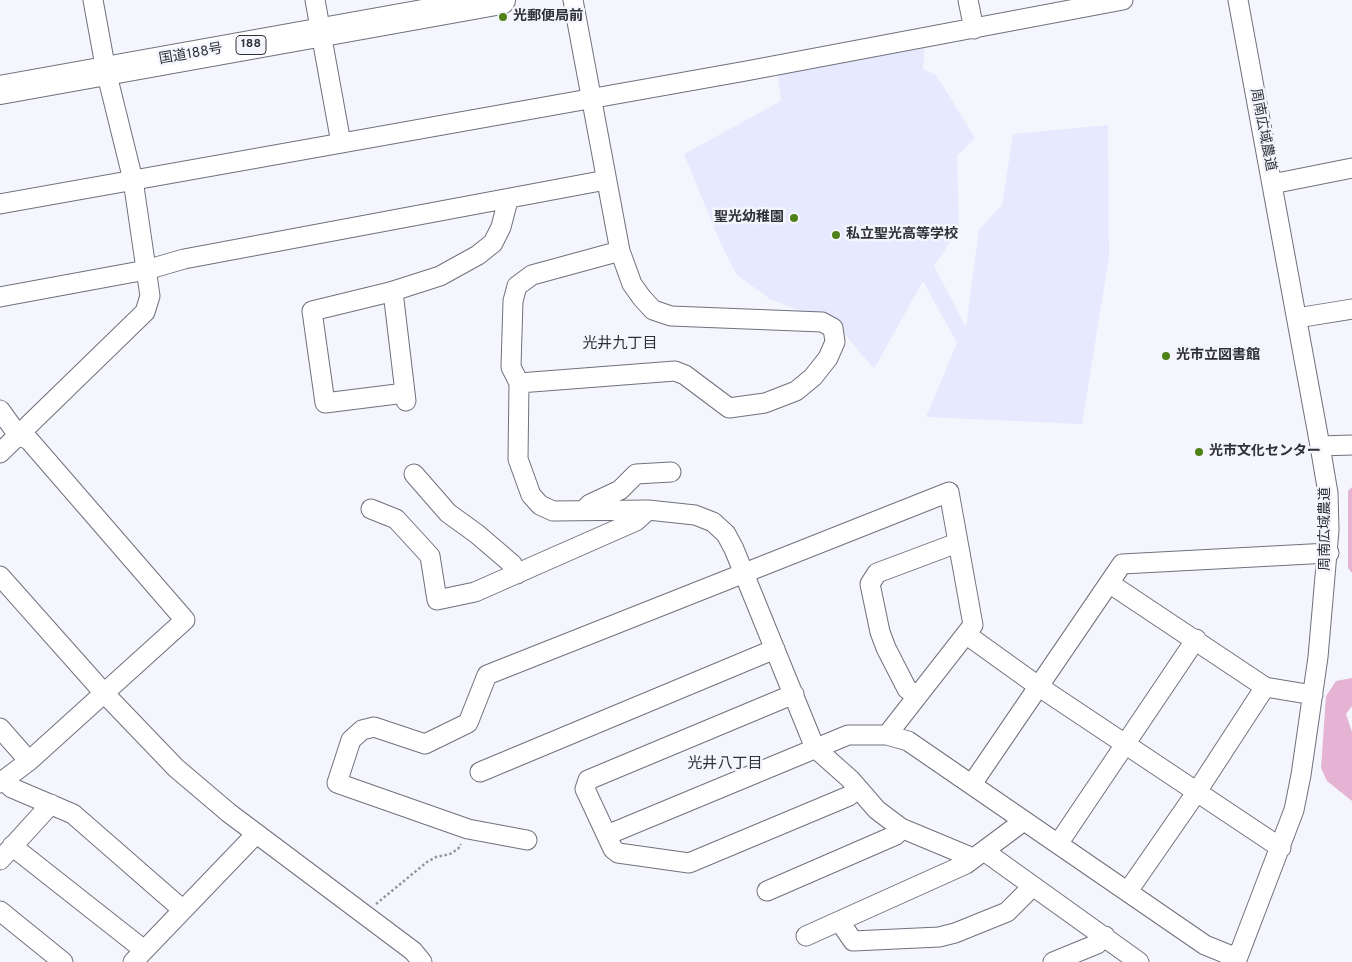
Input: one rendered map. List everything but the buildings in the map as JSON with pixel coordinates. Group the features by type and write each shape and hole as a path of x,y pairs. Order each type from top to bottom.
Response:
{"highway":[{"name":"国道188号","path":"0,90 501,0"}],"street":[{"path":"0,454 145,312 150,296 133,180 106,70 94,0"},
{"path":"315,0 341,143"},
{"path":"519,383 675,371 686,375 729,408 765,403 796,391 813,377 828,358 835,342 833,328 822,322 671,316 653,310 632,284 620,251 573,0"},
{"path":"968,0 974,29"},
{"path":"0,204 974,29 1123,0"},
{"name":"周南広域農道","path":"1236,960 1281,848 1294,810 1313,695 1329,553 1328,493 1238,0"},
{"path":"1272,184 1352,168"},
{"path":"0,297 146,270 184,259 508,200 606,180"},
{"path":"390,292 394,300 405,397 325,403 312,311 390,292 440,276 478,255 493,243 501,228 508,200"},
{"path":"620,251 532,275 518,286 513,301 511,367 519,383 518,460 531,495 540,505 553,511 648,510 695,515 713,522 726,534 744,572 815,748 858,788 877,810 901,828 978,854 1032,887 1105,936 1139,962"},
{"path":"1297,318 1352,309"},
{"path":"0,410 18,436 29,440 185,620 29,762 2,782 73,814 183,910"},
{"path":"1320,446 1352,445"},
{"path":"585,510 590,504 620,490 636,474 671,472"},
{"path":"414,474 448,513 477,534 512,564 516,574"},
{"path":"527,840 468,828 337,783 351,740 362,730 374,727 425,744 468,723 487,675 949,492 973,625 887,734"},
{"path":"371,509 396,519 430,556 437,600 475,592 636,521 648,510"},
{"path":"917,696 907,689 886,648 880,632 870,584 877,573 957,543"},
{"path":"972,784 1122,564 1329,553"},
{"path":"0,576 104,693 176,768 256,834 413,951 422,962"},
{"path":"1109,583 1265,686 1313,695"},
{"path":"967,635 1038,686 1281,848"},
{"path":"1058,844 1196,639"},
{"path":"480,772 775,649"},
{"path":"1128,891 1196,793 1265,686"},
{"path":"794,694 588,780 585,789 613,849 618,853 689,864 849,796 858,788"},
{"path":"0,728 29,762"},
{"path":"607,835 848,735 887,734 908,741 972,784 1020,820 1205,944 1236,960"},
{"path":"51,804 6,853 139,956 256,834"},
{"path":"806,936 966,864 1017,826 1020,820"},
{"path":"768,891 896,835 901,828"},
{"path":"840,922 853,941 939,937 955,933 1007,912 1032,887"},
{"path":"0,910 63,962"},
{"path":"1053,962 1097,944 1105,936"}],"path":[{"path":"366,916 427,862 436,856 450,854 458,849 468,828"}],"shaded area":[{"name":"私立聖光高等学校","path":"925,48 923,69 936,75 975,138 957,156 959,229 934,266 966,327 979,229 1002,205 1013,134 1108,125 1109,257 1082,424 926,417 957,343 923,281 874,369 831,318 803,312 770,299 737,275 720,242 684,154 781,101 778,74"},
{"path":"1352,487 1352,573 1348,568 1348,491"},
{"path":"1352,678 1352,706 1346,714 1352,732 1352,801 1327,781 1321,768 1326,696 1336,681"}],"place":[{"name":"光郵便局前","path":"503,17"},
{"name":"聖光幼稚園","path":"794,218"},
{"name":"私立聖光高等学校","path":"836,235"},
{"name":"光市立図書館","path":"1166,356"},
{"name":"光市文化センター","path":"1199,452"}],"district":[{"name":"光井九丁目","path":"620,345"},
{"name":"光井八丁目","path":"725,765"}]}
